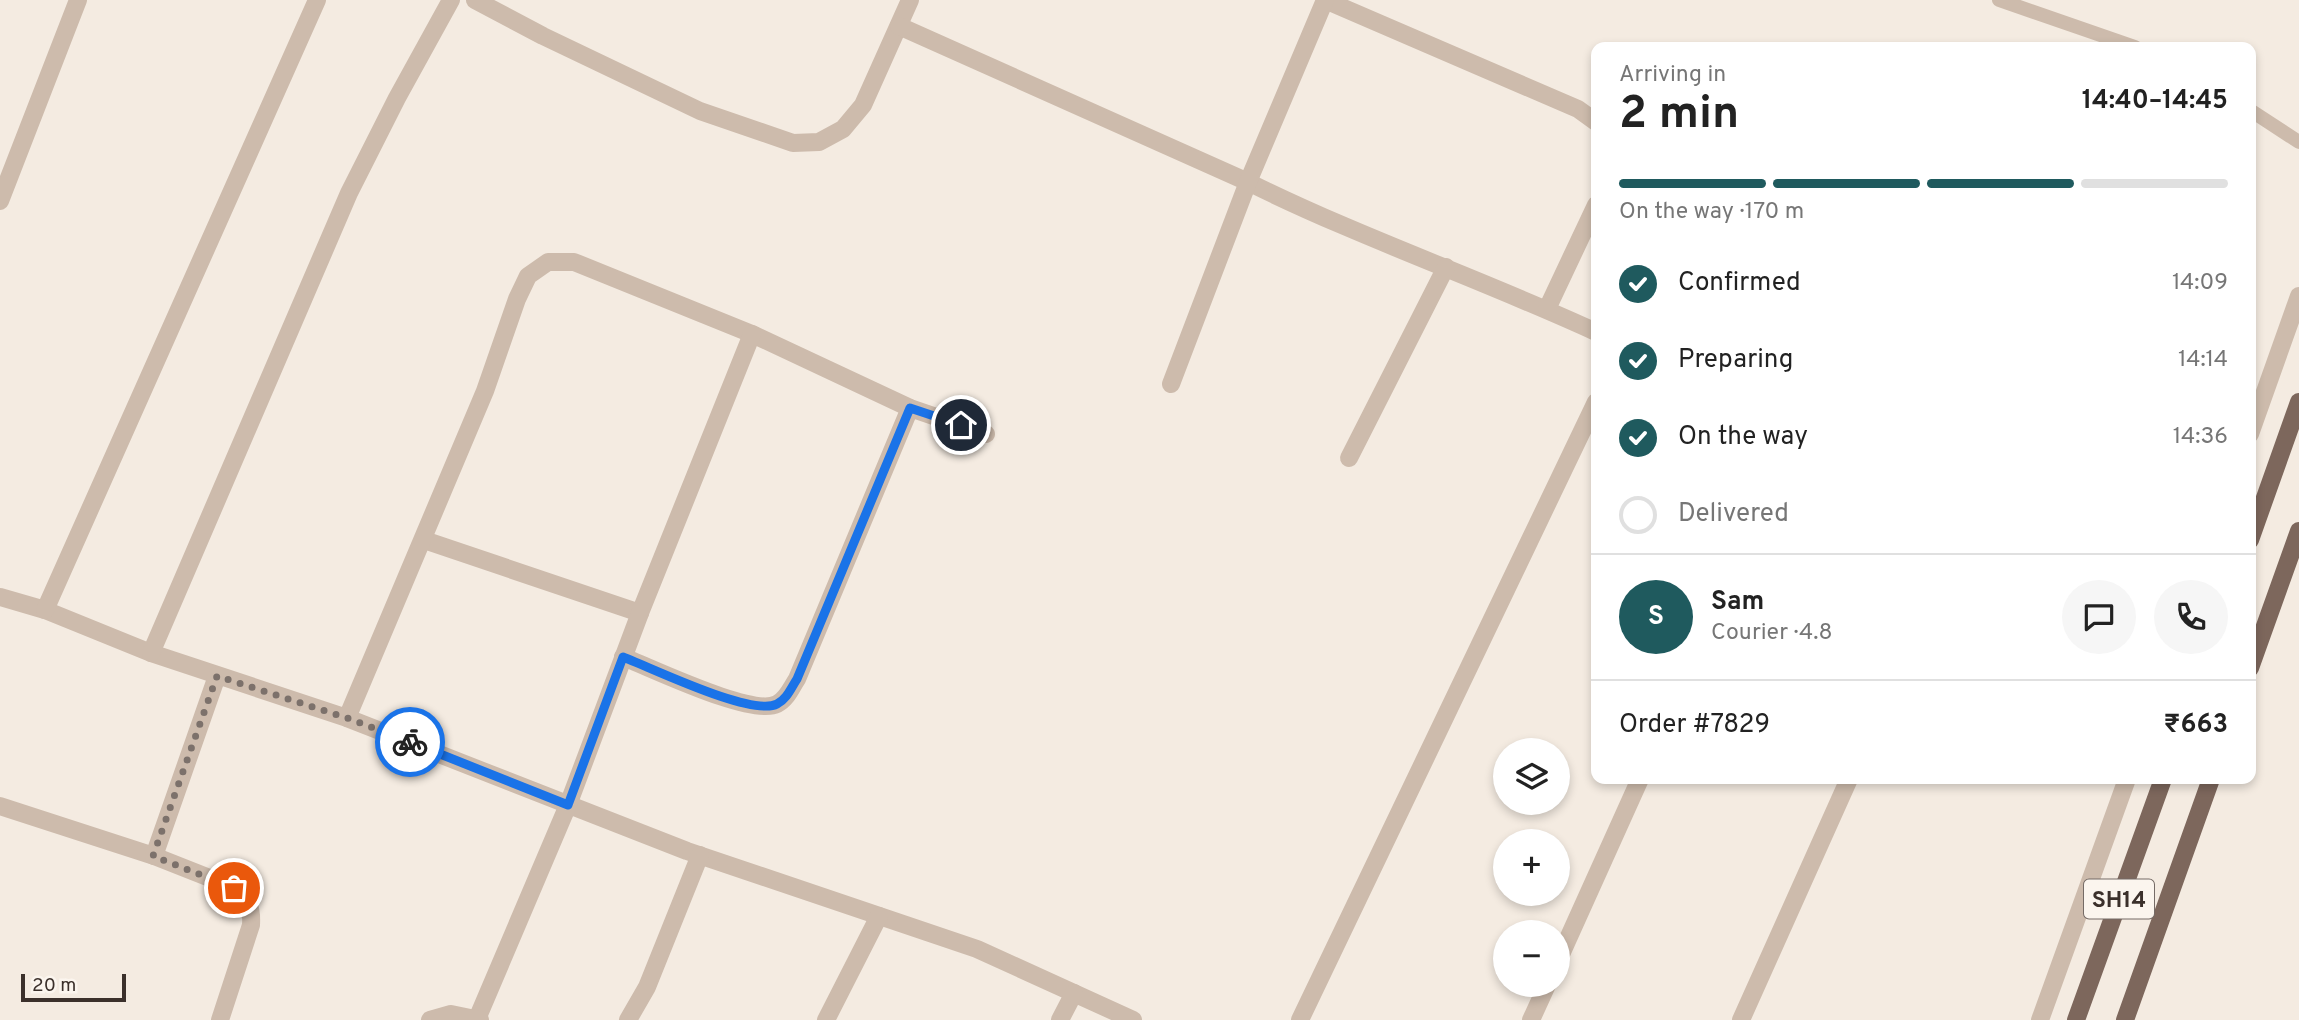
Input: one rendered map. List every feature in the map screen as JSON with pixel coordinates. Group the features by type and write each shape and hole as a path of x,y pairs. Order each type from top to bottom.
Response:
{"main road":[{"path":"2256,523 2299,402"},
{"path":"2256,651 2299,531"},
{"name":"SH14","path":"2076,1020 2161,784"},
{"name":"SH14","path":"2125,1020 2209,784"}],"street":[{"path":"0,201 78,0"},
{"path":"45,610 317,0"},
{"path":"152,653 349,193 451,0"},
{"path":"475,0 554,42 699,111 793,143 819,142 844,129 863,105 910,0"},
{"path":"1171,384 1248,182 1325,0 1578,109 1591,118"},
{"path":"899,26 1248,182 1303,210 1547,309 1591,330"},
{"path":"1547,309 1591,216"},
{"path":"347,718 485,391 517,299 528,276 548,262 574,262 752,334 910,408 986,434"},
{"path":"1349,458 1446,268"},
{"path":"2256,417 2299,296"},
{"path":"430,1020 451,1014 479,1019 568,805 640,613 752,334"},
{"path":"623,657 736,702 762,708 776,705 787,695 797,679 910,408"},
{"path":"1300,1020 1591,412"},
{"path":"424,540 640,613"},
{"path":"0,597 45,610 217,676 347,718 700,855 977,948 1133,1020"},
{"path":"153,856 217,676"},
{"path":"1570,934 1638,784"},
{"path":"1741,1020 1847,784"},
{"path":"2040,1020 2125,784"},
{"path":"0,806 153,856 234,888 246,896 252,910 251,925 220,1020"},
{"path":"628,1020 647,987 700,855"},
{"path":"826,1020 879,916"},
{"path":"1060,1020 1074,993"},
{"path":"1531,1020 1542,997"}],"lane":[{"path":"1999,0 2121,42"},
{"path":"2256,114 2299,142"}],"way so far":[{"path":"234,888 153,856 217,676 347,718 410,742"}],"route":[{"path":"410,742 568,805 623,657 736,702 762,708 776,705 787,695 797,679 910,408 961,425"}]}
